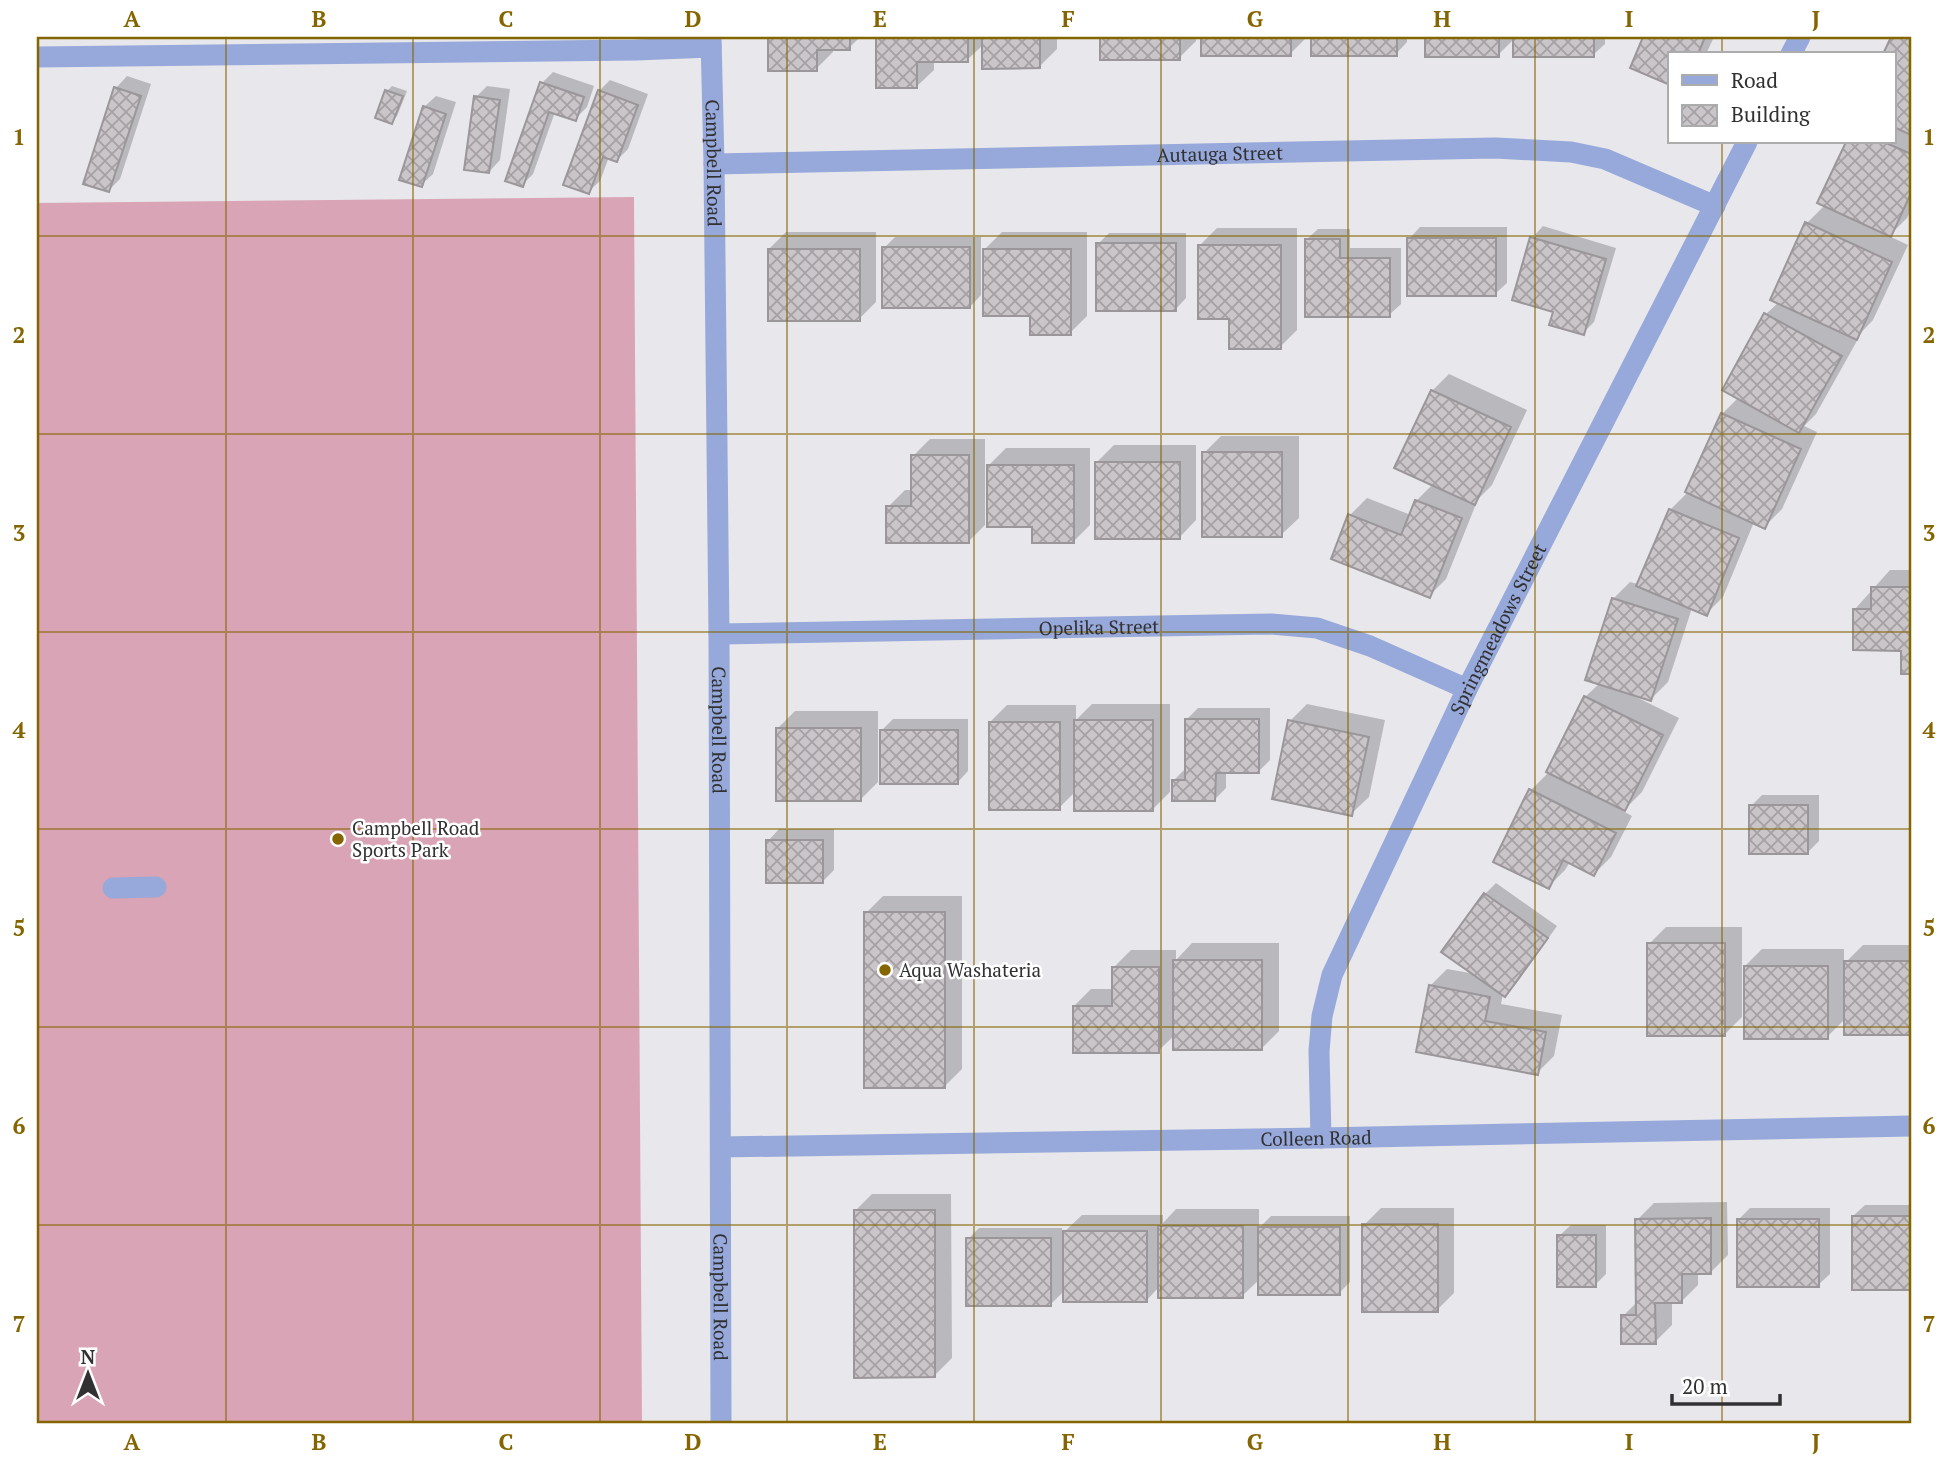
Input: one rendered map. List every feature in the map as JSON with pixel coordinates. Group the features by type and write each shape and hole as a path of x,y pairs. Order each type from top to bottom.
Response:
{"street":[{"path":"37,57 711,42"},
{"name":"Campbell Road","path":"711,42 719,634 721,1424"},
{"name":"Springmeadows Street","path":"1321,1138 1319,1051 1322,1016 1332,975 1467,689 1746,144"},
{"name":"Autauga Street","path":"714,164 1495,148 1571,152 1605,159 1715,206"},
{"name":"Opelika Street","path":"719,634 1271,624 1317,628 1370,646 1467,689"},
{"path":"113,888 156,887"},
{"name":"Colleen Road","path":"721,1147 1911,1126"}],"shaded area":[{"name":"Campbell Road Sports Park","path":"634,197 642,1423 37,1424 37,203"}],"building":[{"path":"768,37 850,37 850,50 817,50 817,71 768,71"},
{"path":"876,37 968,37 968,62 917,62 917,88 876,88"},
{"path":"982,37 1040,37 1040,68 982,69"},
{"path":"1100,37 1180,37 1180,60 1100,60"},
{"path":"1201,37 1291,37 1291,56 1201,56"},
{"path":"1311,37 1397,37 1397,56 1311,56"},
{"path":"1425,37 1499,37 1499,57 1425,57"},
{"path":"1513,37 1594,37 1594,57 1513,57"},
{"path":"1643,37 1705,37 1699,52 1668,52 1668,84 1630,68"},
{"path":"1891,37 1911,39 1911,135 1896,128 1896,52 1884,52"},
{"path":"540,82 584,97 576,121 549,112 523,187 505,181"},
{"path":"114,87 141,96 109,192 83,184"},
{"path":"385,90 403,96 392,124 375,118"},
{"path":"598,90 638,105 617,162 603,157 589,194 563,185"},
{"path":"474,96 500,100 489,173 464,170"},
{"path":"423,106 446,114 422,187 399,180"},
{"path":"1845,144 1888,144 1911,154 1911,193 1891,237 1817,203"},
{"path":"1805,222 1892,262 1857,340 1770,300"},
{"path":"1530,237 1606,259 1584,335 1549,325 1553,312 1512,300"},
{"path":"1407,238 1496,238 1496,296 1407,296"},
{"path":"1305,239 1340,239 1340,258 1390,258 1390,317 1305,317"},
{"path":"1096,243 1176,243 1176,311 1096,311"},
{"path":"1198,245 1281,245 1281,349 1229,349 1229,319 1198,319"},
{"path":"882,247 970,247 970,308 882,308"},
{"path":"768,249 860,249 860,321 768,321"},
{"path":"983,249 1071,249 1071,335 1030,335 1030,316 983,316"},
{"path":"1764,313 1842,356 1799,433 1722,390"},
{"path":"1431,390 1511,427 1475,505 1394,468"},
{"path":"1721,413 1801,449 1765,529 1685,492"},
{"path":"1202,452 1282,452 1282,537 1202,537"},
{"path":"911,455 969,455 969,543 886,543 886,506 911,506"},
{"path":"1095,462 1180,462 1180,539 1095,539"},
{"path":"987,465 1074,465 1074,543 1032,543 1032,527 987,527"},
{"path":"1415,500 1462,518 1430,598 1331,559 1348,514 1401,535"},
{"path":"1669,509 1739,538 1707,616 1636,586"},
{"path":"1871,587 1911,587 1911,674 1901,674 1901,651 1853,650 1853,609 1871,609"},
{"path":"1612,598 1678,619 1651,701 1585,680"},
{"path":"1584,696 1663,735 1625,811 1546,772"},
{"path":"1185,719 1259,719 1259,773 1216,773 1215,801 1172,801 1172,780 1185,780"},
{"path":"1074,720 1153,720 1153,811 1074,811"},
{"path":"1288,720 1369,737 1352,816 1272,799"},
{"path":"989,722 1060,722 1060,810 989,810"},
{"path":"776,728 861,728 861,801 776,801"},
{"path":"880,730 958,730 958,784 880,784"},
{"path":"1529,789 1616,833 1594,876 1563,860 1549,889 1493,862"},
{"path":"1749,805 1808,805 1808,854 1749,854"},
{"path":"766,840 823,840 823,883 766,883"},
{"path":"1484,893 1548,938 1505,997 1441,952"},
{"path":"864,912 945,912 945,1088 864,1088"},
{"path":"1647,943 1725,943 1725,1036 1647,1036"},
{"path":"1173,960 1262,960 1262,1050 1173,1050"},
{"path":"1844,961 1911,961 1911,1035 1844,1035"},
{"path":"1744,966 1828,966 1828,1039 1744,1039"},
{"path":"1112,967 1159,967 1159,1053 1073,1053 1073,1006 1112,1006"},
{"path":"1429,985 1490,997 1485,1021 1546,1032 1538,1075 1416,1052"},
{"path":"854,1210 935,1210 935,1377 854,1378"},
{"path":"1852,1216 1911,1216 1911,1290 1852,1290"},
{"path":"1711,1218 1711,1274 1682,1274 1682,1303 1655,1303 1656,1344 1621,1344 1621,1315 1636,1315 1635,1219"},
{"path":"1737,1219 1819,1219 1819,1287 1737,1287"},
{"path":"1362,1224 1438,1224 1438,1312 1362,1312"},
{"path":"1158,1226 1243,1226 1243,1298 1158,1298"},
{"path":"1258,1227 1340,1227 1340,1295 1258,1295"},
{"path":"1063,1231 1147,1231 1147,1302 1063,1302"},
{"path":"1557,1235 1596,1235 1596,1287 1557,1287"},
{"path":"966,1238 1051,1238 1051,1306 966,1306"}],"place":[{"name":"Campbell Road Sports Park","path":"338,839"},
{"name":"Aqua Washateria","path":"885,970"}]}
